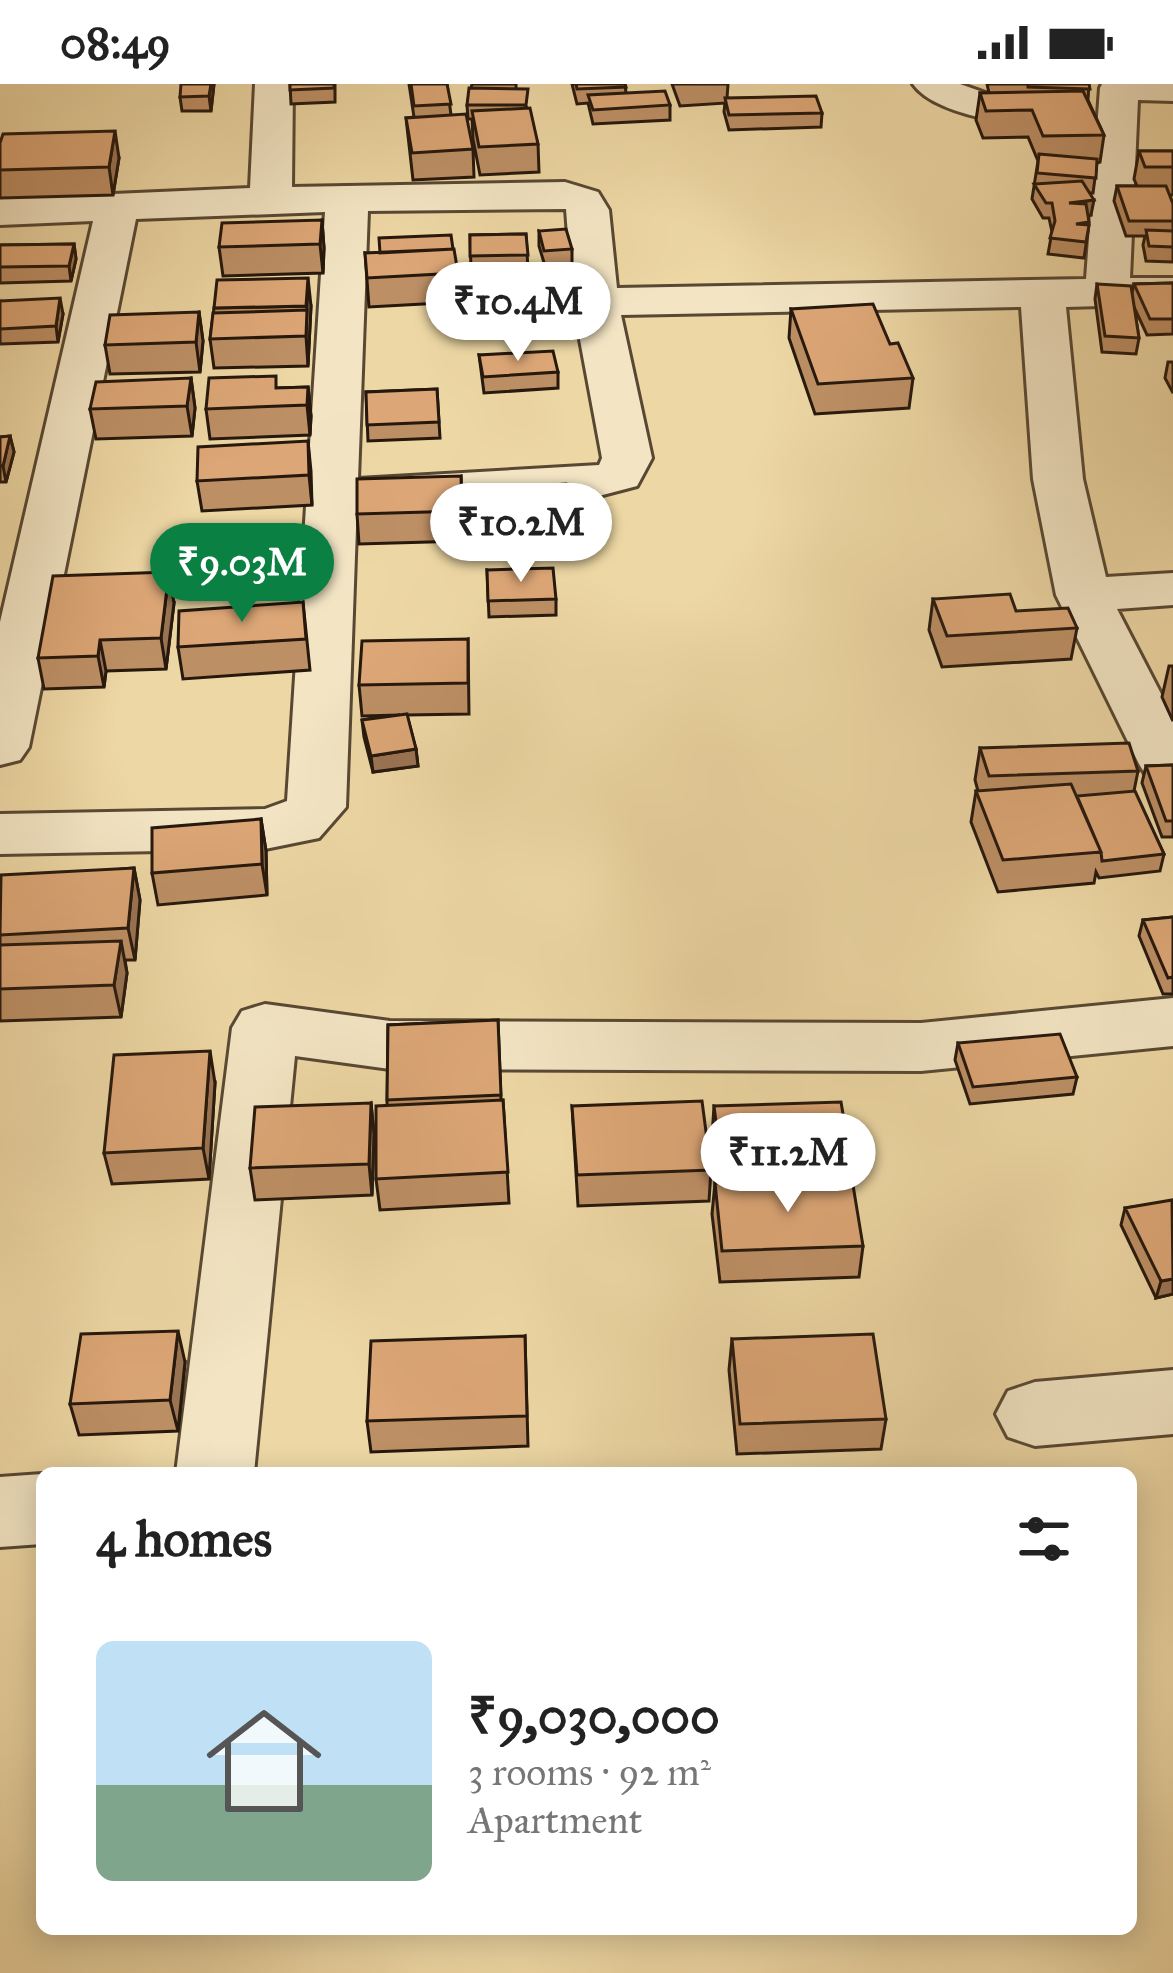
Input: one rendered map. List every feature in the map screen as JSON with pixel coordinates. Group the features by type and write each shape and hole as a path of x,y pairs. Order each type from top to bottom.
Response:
{"street":[{"path":"271,200 274,84"},
{"path":"932,84 949,95 1015,112 1117,115"},
{"path":"1107,293 1121,86 1173,89"},
{"path":"0,212 271,200 565,195 583,201 589,210 596,302 627,458 619,475 596,482 334,492"},
{"path":"0,834 265,830 298,824 316,807 346,200"},
{"path":"0,747 117,207"},
{"path":"596,302 1173,291"},
{"path":"1042,294 1058,479 1083,595 1171,764 1103,768"},
{"path":"1083,595 1173,589"},
{"path":"216,1467 266,1028 390,1045 921,1047 1173,1022"},
{"path":"1035,1414 1173,1402"},
{"path":"0,1512 36,1509"}],"building":[{"path":"181,84 211,84 209,96 180,97"},
{"path":"290,84 334,84 334,88 290,90"},
{"path":"411,84 447,84 451,104 414,106"},
{"path":"576,84 625,84 626,87 577,89"},
{"path":"1089,84 1090,89 1028,87"},
{"path":"469,88 528,89 526,105 467,105"},
{"path":"665,91 670,105 593,110 588,95"},
{"path":"1083,91 1104,135 1043,136 1032,110 986,111 980,93"},
{"path":"816,96 822,113 729,115 725,98"},
{"path":"530,108 538,144 479,147 472,111"},
{"path":"466,114 473,149 412,153 406,118"},
{"path":"115,131 109,167 0,170 3,134"},
{"path":"1139,151 1173,151 1173,167 1145,167"},
{"path":"1039,154 1097,159 1096,178 1037,173"},
{"path":"1082,181 1094,200 1069,203 1086,204 1089,222 1076,224 1089,225 1086,242 1050,238 1055,221 1052,203 1046,203 1034,184"},
{"path":"1117,186 1166,186 1173,221 1129,221"},
{"path":"322,220 320,244 219,247 222,223"},
{"path":"566,229 572,249 544,251 539,231"},
{"path":"1146,230 1173,231 1173,247 1149,246"},
{"path":"526,234 528,255 470,256 470,235"},
{"path":"451,235 453,249 380,253 379,238"},
{"path":"74,244 69,266 0,267 0,245"},
{"path":"454,249 458,273 367,278 365,253"},
{"path":"572,273 576,301 476,304 473,277"},
{"path":"308,278 306,306 214,308 217,280"},
{"path":"1173,283 1173,319 1150,319 1134,284"},
{"path":"1097,284 1131,286 1139,338 1105,336"},
{"path":"60,298 56,326 0,329 0,301"},
{"path":"873,304 890,344 898,343 913,378 818,384 791,309"},
{"path":"307,310 306,336 210,339 213,313"},
{"path":"199,312 196,342 105,345 110,315"},
{"path":"553,351 558,372 483,377 479,355"},
{"path":"276,376 276,388 308,387 307,405 206,409 209,378"},
{"path":"191,378 187,406 90,409 96,382"},
{"path":"437,389 439,422 367,425 366,392"},
{"path":"10,436 3,466 0,466 0,437"},
{"path":"308,441 309,475 197,481 198,447"},
{"path":"461,476 462,511 357,514 357,479"},
{"path":"566,484 573,514 489,520 484,489"},
{"path":"553,568 556,599 488,601 487,570"},
{"path":"169,572 161,638 100,640 98,656 38,658 53,576"},
{"path":"1010,594 1016,611 1068,608 1077,628 947,636 933,599"},
{"path":"303,602 306,639 178,647 179,611"},
{"path":"468,639 468,683 359,685 362,641"},
{"path":"407,714 416,749 371,756 362,720"},
{"path":"1129,743 1138,771 989,776 980,748"},
{"path":"1173,765 1173,821 1166,821 1146,766"},
{"path":"1071,784 1101,852 1003,860 976,791"},
{"path":"1135,791 1164,854 1102,861 1077,796"},
{"path":"261,819 262,864 152,873 152,828"},
{"path":"134,868 128,928 0,935 1,875"},
{"path":"1173,917 1173,977 1168,978 1143,920"},
{"path":"121,941 114,985 0,989 0,945"},
{"path":"498,1020 501,1095 387,1100 388,1025"},
{"path":"1060,1034 1077,1077 973,1087 958,1043"},
{"path":"210,1051 203,1148 104,1153 114,1055"},
{"path":"503,1100 508,1172 376,1179 376,1106"},
{"path":"702,1101 711,1170 577,1175 572,1106"},
{"path":"841,1102 849,1150 720,1154 714,1106"},
{"path":"371,1103 369,1164 250,1168 255,1107"},
{"path":"852,1179 863,1246 722,1251 715,1183"},
{"path":"1172,1200 1173,1279 1161,1281 1125,1208"},
{"path":"178,1331 170,1400 70,1404 81,1334"},
{"path":"873,1334 886,1419 740,1424 732,1339"},
{"path":"525,1336 527,1416 367,1421 371,1341"}]}
